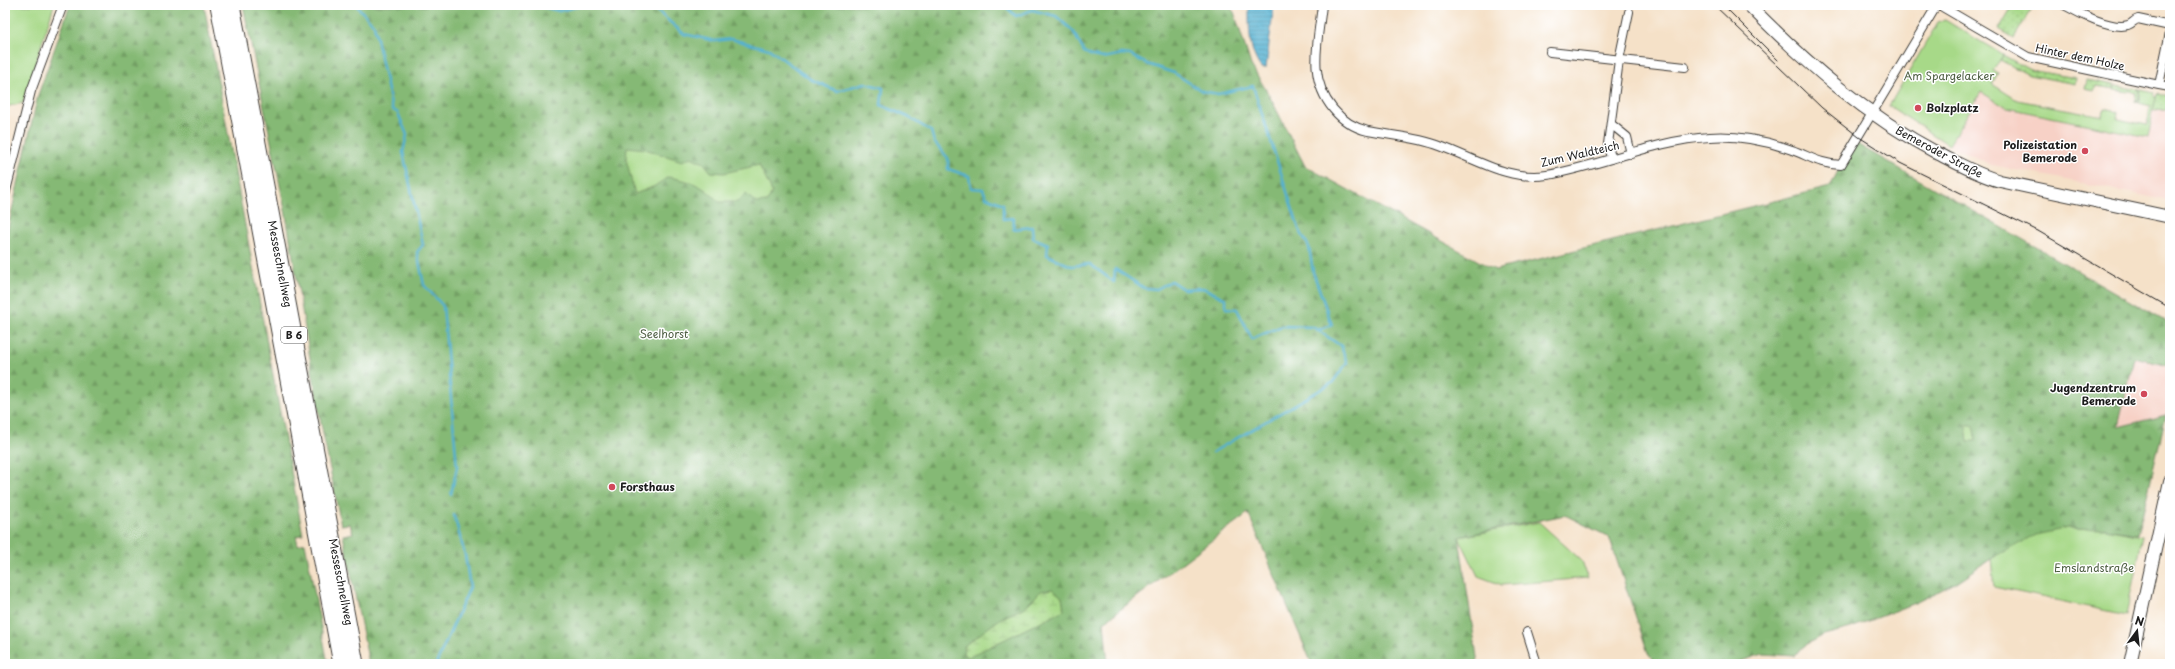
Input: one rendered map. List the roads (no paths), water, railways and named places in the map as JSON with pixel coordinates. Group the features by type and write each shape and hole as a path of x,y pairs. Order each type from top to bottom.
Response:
{"highway":[{"name":"Messeschnellweg","path":"218,5 341,664"},
{"name":"Messeschnellweg","path":"232,5 356,664"}],"main road":[{"name":"Bemeroder Straße","path":"1749,5 1801,56 1872,114 1933,151 1987,177 2170,217"},
{"path":"2130,664 2170,481"}],"street":[{"path":"5,195 31,91 63,5"},
{"name":"Zum Waldteich","path":"1322,5 1316,54 1316,73 1319,88 1338,115 1350,124 1366,130 1427,142 1496,170 1521,176 1546,175 1691,139 1732,137 1775,145 1824,164 1840,165 1872,114"},
{"path":"1872,114 1938,5"},
{"name":"Hinter dem Holze","path":"1938,5 2028,57 2170,87"},
{"path":"2064,5 2088,19 2128,25 2138,18 2170,26"},
{"path":"1611,160 1608,144 1620,60 1629,12"},
{"path":"2159,85 2170,32"},
{"path":"1550,52 1685,67"},
{"path":"1611,124 1626,137 1631,154"},
{"path":"1527,632 1537,664"}],"water":[{"path":"1249,5 1274,5 1266,68 1261,68 1251,46"}],"waterway":[{"path":"356,5 374,25 392,109 398,113 407,135 403,152 423,245 417,252 424,285 443,306 457,467 451,494"},
{"path":"536,5 559,11 584,5"},
{"path":"645,5 656,10 684,34 715,41 731,39 769,49 810,79 837,91 865,83 883,88 881,105 908,117 931,131 934,142 948,158 948,169 969,176 971,188 983,189 986,197 1003,204 1003,219 1014,218 1013,229 1032,227 1033,238 1048,244 1047,255 1071,266 1090,264 1114,282 1115,269 1144,288 1157,289 1171,281 1183,289 1203,288 1226,299 1226,308 1237,309 1252,339 1282,326 1313,327 1341,346 1347,363 1332,383 1213,452"},
{"path":"1004,5 1016,16 1032,10 1056,16 1073,31 1084,52 1092,56 1103,58 1122,54 1130,55 1147,64 1174,73 1202,91 1218,94 1253,86 1299,229 1309,247 1313,272 1332,325 1318,330"},
{"path":"436,664 470,587 465,555 454,515"}],"tram line":[{"path":"1714,5 1822,108 1859,137 1900,163 2038,231 2170,308"},
{"path":"1723,5 1778,60"}],"place":[{"name":"Bolzplatz","path":"1918,108"},
{"name":"Polizeistation Bemerode","path":"2085,151"},
{"name":"Jugendzentrum Bemerode","path":"2144,394"},
{"name":"Forsthaus","path":"612,487"}],"park label":[{"name":"Am Spargelacker","path":"1949,76"},
{"name":"Seelhorst","path":"664,334"},
{"name":"Emslandstraße","path":"2094,568"}]}
